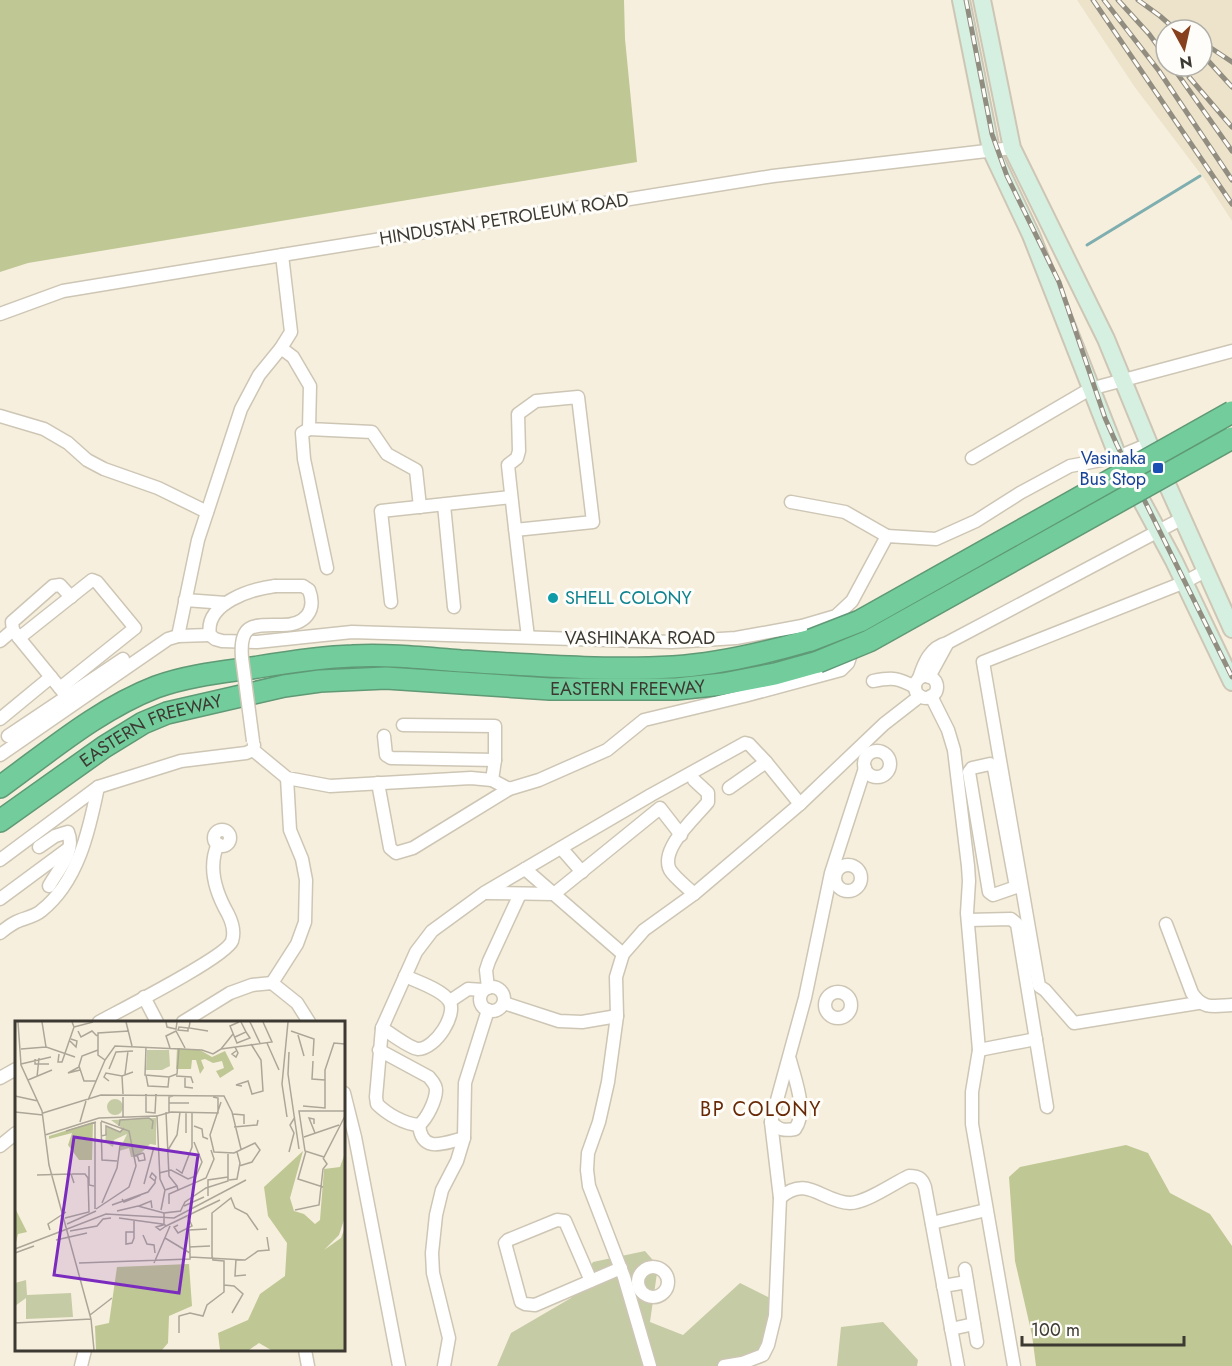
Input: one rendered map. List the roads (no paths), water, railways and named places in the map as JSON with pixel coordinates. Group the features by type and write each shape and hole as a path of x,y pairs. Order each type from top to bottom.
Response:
{"highway":[{"name":"EASTERN FREEWAY","path":"0,787 110,710 157,687 189,677 317,658 353,656 551,666 674,667 720,662 770,652 811,640 860,621 1232,412"},
{"name":"EASTERN FREEWAY","path":"0,821 104,747 143,723 167,713 284,686 320,681 386,678 550,689 676,690 775,674 818,662 869,641 1232,438"}],"main road":[{"path":"961,0 990,145 1031,235 1118,457 1185,582 1232,682"},
{"path":"982,0 1011,142 1106,339 1149,444 1230,621"},
{"path":"1174,561 1196,549"}],"street":[{"name":"HINDUSTAN PETROLEUM ROAD","path":"0,314 63,291 773,176 1011,142"},
{"path":"11,741 168,639 178,636 198,540 241,409 259,375 291,332 282,255"},
{"path":"281,348 293,357 310,386 309,429"},
{"path":"972,458 1090,390 1232,351"},
{"path":"515,530 593,522 578,397 536,401 518,414 519,451 517,458 508,465 511,497 515,530 528,637"},
{"path":"0,416 44,429 68,443 87,460 104,469 158,488 207,512"},
{"path":"327,568 304,459 302,433 309,429 372,432 387,454 416,470 420,507"},
{"path":"791,502 845,512 887,536 936,539 976,521 1020,493 1070,466 1118,457 1149,444"},
{"path":"391,602 381,511 511,497"},
{"path":"444,505 454,607"},
{"path":"650,1366 634,1306 589,1186 587,1170 588,1153 608,1082 617,1016 616,978 623,954 644,930 694,894 800,804 923,687 947,643 1183,518"},
{"path":"378,783 390,848 396,853 413,848 509,789 539,780 607,750 644,720 841,670 850,657 836,616 852,601 887,536"},
{"path":"1207,570 1185,582 983,662 1039,986 1046,990 1074,1023 1198,1003 1208,1006 1232,1005"},
{"path":"0,641 16,634 72,597 92,580 97,582 135,628 11,741 0,755"},
{"path":"64,692 16,634 12,622 53,586 60,585 72,597"},
{"path":"210,634 210,625 218,610 240,595 275,586 303,586 309,590 313,606 310,614 295,624 261,623 254,625 247,631 241,644 253,745 286,778 330,786 448,779 492,780 509,789"},
{"path":"185,600 226,603"},
{"name":"VASHINAKA ROAD","path":"178,636 210,634 222,641 257,642 352,632 672,642 725,639 802,626 836,616"},
{"path":"1206,628 1230,621"},
{"path":"64,692 123,659"},
{"path":"0,719 51,678"},
{"path":"873,681 891,678 923,687 948,730 954,750 968,866 968,920 978,1050 972,1092 972,1124 1014,1366"},
{"path":"724,1366 762,1361 768,1345 775,1316 780,1198 771,1122 805,998 833,873 865,768 865,759 884,724"},
{"path":"0,725 11,741"},
{"path":"403,726 493,725 496,729 492,780"},
{"path":"384,736 386,755 391,758 495,760"},
{"path":"380,1050 429,1077 435,1083 436,1090 425,1120 419,1125 411,1124 377,1104 380,1050 382,1028 416,952 432,931 484,893 745,743 749,744 766,762 800,804"},
{"path":"0,860 98,787 181,761 246,753 253,745"},
{"path":"865,768 870,775 878,777 886,774 891,766 889,757 883,751 870,753"},
{"path":"729,788 766,762"},
{"path":"990,764 994,768 1015,889 990,894 984,863 969,772 972,768 990,764"},
{"path":"272,983 297,944 305,922 306,880 302,859 291,830 286,778"},
{"path":"694,780 708,794 708,802 669,848 670,869 694,894"},
{"path":"0,933 39,912 59,894 75,866 89,830 98,787"},
{"path":"651,795 681,835"},
{"path":"484,893 554,894 660,808"},
{"path":"40,830 44,844 64,831 68,832 70,837 67,857 49,886"},
{"path":"964,833 979,830"},
{"path":"102,1021 203,964 227,948 232,941 232,922 218,897 215,885 214,856 218,844"},
{"path":"0,899 69,848"},
{"path":"561,848 582,872"},
{"path":"968,866 984,863"},
{"path":"525,869 623,954"},
{"path":"488,1010 481,1001 486,989 486,970 520,894"},
{"path":"968,920 1011,919 1015,921 1047,1107"},
{"path":"1166,924 1192,993 1198,1003"},
{"path":"382,1028 416,1049 429,1047 436,1041 452,1010 450,1001 441,993 405,976"},
{"path":"186,1021 230,993 252,985 272,983 297,1004 308,1021"},
{"path":"450,1001 468,989 499,989 504,995 504,1003"},
{"path":"144,997 156,1021"},
{"path":"805,998 825,1001"},
{"path":"504,1003 559,1021 582,1022 617,1016"},
{"path":"488,1010 495,1010 504,1003"},
{"path":"444,1366 449,1338 434,1273 432,1253 437,1202 458,1161 464,1138 465,1083 488,1010"},
{"path":"978,1050 1036,1040"},
{"path":"771,1122 778,1129 787,1130 795,1129 799,1123 801,1113 790,1057"},
{"path":"0,1078 15,1070"},
{"path":"345,1102 349,1139 399,1366"},
{"path":"419,1125 424,1142 437,1144 464,1138"},
{"path":"0,1146 15,1133"},
{"path":"780,1198 794,1188 804,1187 841,1201 859,1202 909,1176 917,1176 922,1180 958,1366"},
{"path":"932,1223 986,1210"},
{"path":"591,1281 565,1221 557,1220 505,1243 521,1302 525,1304 535,1305 591,1281 622,1273 642,1272"},
{"path":"656,1268 665,1273 668,1283 664,1292 656,1297 647,1296 638,1286 642,1272 656,1268"},
{"path":"965,1269 977,1342"},
{"path":"943,1286 967,1282"},
{"path":"634,1306 647,1296"},
{"path":"951,1329 974,1324"},
{"path":"81,1366 84,1351"},
{"path":"305,1351 308,1366"}],"waterway":[{"path":"1087,245 1200,176"}],"railway":[{"path":"966,0 992,134 1007,176 1059,282 1105,418 1117,445 1232,677"},
{"path":"1093,0 1232,204"},
{"path":"1104,0 1159,71 1232,180"},
{"path":"1118,0 1154,41"},
{"path":"1138,0 1162,18"},
{"path":"1214,50 1232,62"},
{"path":"1214,67 1232,87"},
{"path":"1180,78 1232,151"},
{"path":"1190,78 1232,127"}],"place":[{"name":"Vasinaka Bus Stop","path":"1158,468"},
{"name":"SHELL COLONY","path":"553,598"}],"district":[{"name":"BP COLONY","path":"761,1109"}]}
